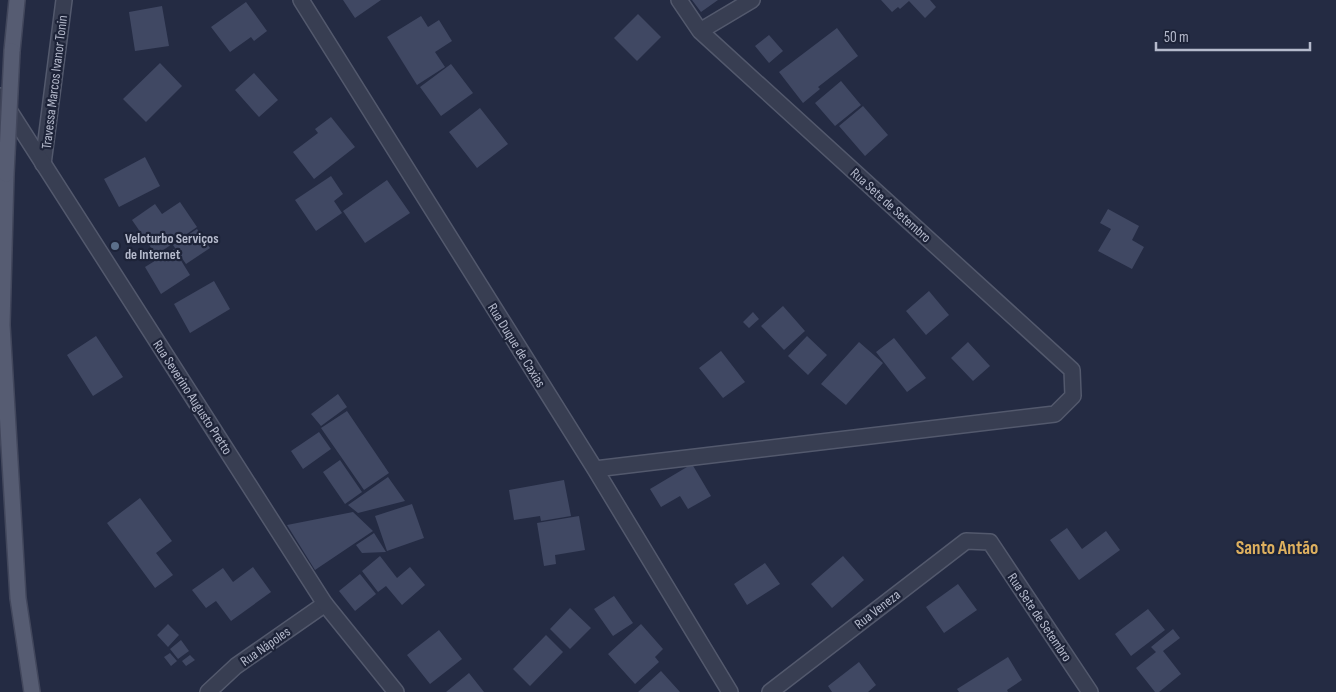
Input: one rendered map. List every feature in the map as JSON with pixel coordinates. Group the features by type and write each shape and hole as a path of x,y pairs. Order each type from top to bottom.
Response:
{"main road":[{"path":"17,0 12,51 6,174 2,324 18,598 32,692"}],"street":[{"name":"Travessa Marcos Ivanor Tonin","path":"43,164 64,0"},
{"name":"Rua Duque de Caxias","path":"301,0 595,469 730,692"},
{"name":"Rua Sete de Setembro","path":"595,469 1055,414 1073,396 1072,370 700,31 679,0"},
{"path":"700,31 752,0"},
{"name":"Rua Severino Augusto Pretto","path":"0,96 325,604 396,692"},
{"name":"Rua Veneza","path":"770,692 966,541 990,542"},
{"name":"Rua Sete de Setembro","path":"990,542 1090,692"},
{"name":"Rua Nápoles","path":"208,692 236,666 325,604"}],"building":[{"path":"343,0 381,0 355,18"},
{"path":"692,0 718,0 701,12"},
{"path":"881,0 930,0 936,7 925,18 909,1 900,9 898,7 892,12"},
{"path":"246,2 267,31 254,41 251,37 230,52 211,27"},
{"path":"162,6 169,46 135,51 129,12"},
{"path":"638,14 661,37 637,61 614,38"},
{"path":"421,16 428,27 439,20 452,41 435,52 445,67 417,85 387,37"},
{"path":"837,28 858,56 818,87 820,89 803,103 779,72"},
{"path":"769,35 783,51 769,63 755,46"},
{"path":"160,63 182,86 146,122 123,99"},
{"path":"451,64 473,93 441,116 420,87"},
{"path":"254,73 278,100 259,117 235,90"},
{"path":"841,81 861,105 835,126 815,103"},
{"path":"863,106 888,135 865,156 839,126"},
{"path":"480,108 508,144 477,168 449,132"},
{"path":"331,117 355,147 314,179 293,152 318,133 315,129"},
{"path":"145,157 160,186 119,207 104,179"},
{"path":"331,176 343,194 334,201 342,213 316,231 295,200"},
{"path":"387,180 410,213 365,243 343,211"},
{"path":"180,202 197,227 156,255 132,220 155,204 162,214"},
{"path":"1108,209 1139,226 1132,240 1144,247 1132,269 1098,251 1111,229 1100,223"},
{"path":"197,229 210,248 186,264 173,245"},
{"path":"174,249 190,275 161,294 145,267"},
{"path":"214,281 230,309 190,333 174,304"},
{"path":"929,291 949,315 926,335 906,311"},
{"path":"783,306 805,331 784,350 761,326"},
{"path":"753,312 759,319 749,328 743,322"},
{"path":"96,336 123,377 93,396 67,355"},
{"path":"807,336 827,355 808,375 788,356"},
{"path":"894,338 926,378 907,392 876,352"},
{"path":"859,342 883,363 846,405 821,384"},
{"path":"968,342 990,366 973,381 951,358"},
{"path":"721,351 745,382 723,398 699,368"},
{"path":"338,394 347,407 321,426 311,414"},
{"path":"347,411 389,473 364,490 321,428"},
{"path":"319,432 331,449 303,469 291,451"},
{"path":"340,460 362,492 345,504 323,472"},
{"path":"692,464 711,496 688,509 680,496 661,507 650,489"},
{"path":"388,477 405,501 358,513 348,505"},
{"path":"564,480 571,516 541,521 540,516 514,520 509,490"},
{"path":"140,498 172,541 156,553 173,575 155,588 107,523"},
{"path":"412,504 424,538 387,551 375,516"},
{"path":"353,512 373,531 315,570 287,525"},
{"path":"579,516 585,550 555,555 556,564 544,566 537,523"},
{"path":"1067,528 1082,549 1106,531 1120,550 1079,580 1050,540"},
{"path":"374,533 386,552 362,553 356,545"},
{"path":"380,556 397,578 410,567 425,585 402,605 386,586 378,592 362,571"},
{"path":"843,556 864,580 832,608 811,584"},
{"path":"765,563 780,584 747,605 734,584"},
{"path":"253,567 271,592 231,621 216,601 206,608 192,590 223,568 233,582"},
{"path":"360,574 376,594 355,611 339,591"},
{"path":"958,584 977,610 944,633 926,607"},
{"path":"614,596 633,623 613,636 594,609"},
{"path":"570,608 591,628 570,649 550,629"},
{"path":"1148,609 1165,630 1131,656 1115,634"},
{"path":"168,624 179,635 168,647 157,635"},
{"path":"641,624 663,649 655,657 659,662 635,684 608,654"},
{"path":"1173,629 1180,638 1163,651 1181,674 1159,692 1155,692 1136,668 1156,652 1151,647"},
{"path":"439,630 462,659 430,684 407,655"},
{"path":"546,635 563,652 530,686 513,669"},
{"path":"181,640 189,651 178,659 170,649"},
{"path":"170,653 177,661 171,666 164,657"},
{"path":"190,655 195,660 186,666 182,661"},
{"path":"1008,657 1022,680 1007,690 1008,692 959,692 957,689"},
{"path":"859,662 876,685 868,692 832,692 828,686"},
{"path":"661,671 680,692 638,692"},
{"path":"469,673 484,692 446,692"}],"place":[{"name":"Veloturbo Serviços de Internet","path":"115,246"}],"district":[{"name":"Santo Antão","path":"1277,547"}]}
